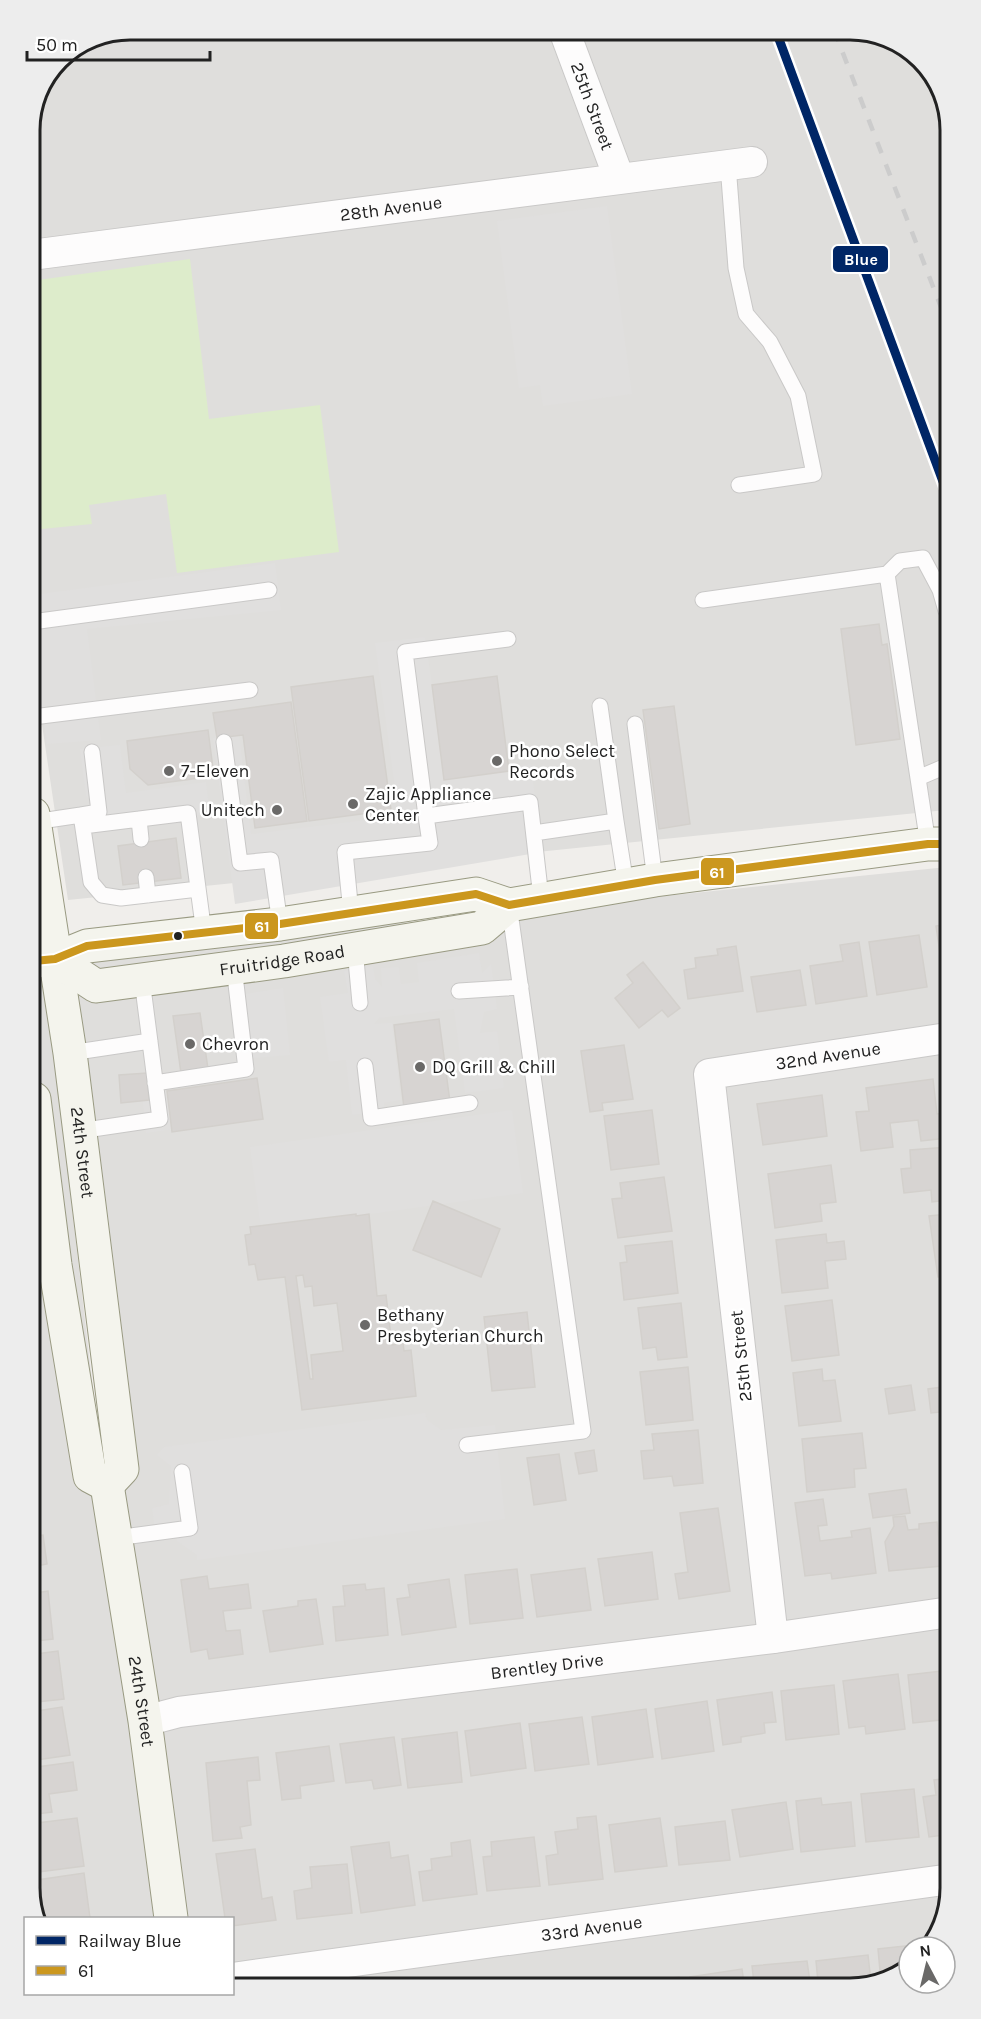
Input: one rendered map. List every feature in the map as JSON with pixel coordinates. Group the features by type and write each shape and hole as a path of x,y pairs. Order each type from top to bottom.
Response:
{"street":[{"name":"25th Street","path":"568,41 620,178"},
{"name":"28th Avenue","path":"41,254 740,163"},
{"name":"Fruitridge Road","path":"44,960 96,986 355,949 482,928 509,905 542,898 640,882 940,841"},
{"name":"Fruitridge Road","path":"44,960 87,946 280,924 476,894 509,905"},
{"name":"24th Street","path":"41,911 44,960 70,1053 122,1469 107,1485 144,1721 171,1917"},
{"name":"32nd Avenue","path":"709,1074 940,1039"},
{"name":"25th Street","path":"709,1074 773,1638"},
{"path":"40,1196 45,1266 90,1476 107,1485"},
{"name":"Brentley Drive","path":"144,1721 179,1713 773,1638 940,1613"},
{"name":"33rd Avenue","path":"234,1978 940,1881"}],"lane":[{"path":"739,485 814,474 798,396 770,342 746,314 736,268 740,163"},
{"path":"703,600 886,574 900,561 923,558 940,590"},
{"path":"886,574 918,778 940,841"},
{"path":"41,621 269,590"},
{"path":"351,914 345,852 430,843 405,652 508,639"},
{"path":"41,716 250,690"},
{"path":"600,706 616,821 640,882"},
{"path":"635,724 640,882"},
{"path":"224,742 240,863 271,860 280,924"},
{"path":"82,821 99,812 92,752"},
{"path":"918,778 940,769"},
{"path":"426,816 530,802 542,898"},
{"path":"41,818 82,821 138,819 188,813 204,933"},
{"path":"138,819 141,839"},
{"path":"82,821 91,882 102,895 121,898 198,889"},
{"path":"534,833 616,821"},
{"path":"146,877 148,895"},
{"path":"467,1445 583,1431 509,905"},
{"path":"355,949 360,1003"},
{"path":"156,1083 246,1069 234,967"},
{"path":"79,1131 160,1119 141,980"},
{"path":"459,991 521,987"},
{"path":"70,1053 150,1041"},
{"path":"365,1066 371,1118 470,1103"},
{"path":"116,1538 190,1528 182,1472"}],"shaded area":[{"path":"130,40 856,41 879,45 896,53 914,67 934,96 939,113 940,130 940,811 68,900 41,715 41,125 50,91 59,76 71,63 96,47"},
{"path":"607,206 632,394 543,406 540,385 519,388 497,221"},
{"path":"275,563 281,610 87,629 101,740 47,744 41,701 41,594"},
{"path":"425,637 446,780 531,764 542,852 235,904 213,738 239,734 251,834 399,816 375,643"},
{"path":"120,745 126,793 206,782 210,814 119,824 86,796 80,749"},
{"path":"940,868 940,1900 934,1923 927,1935 897,1935 897,1965 868,1977 234,1978 234,1917 167,1917 54,1052 141,1804 158,1917 45,1917 40,1888 41,960"},
{"path":"479,953 482,973 491,964 497,1009 484,1012 480,1033 497,1031 504,1088 465,1093 454,1009 379,1018 374,1024 392,1023 401,1100 384,1103 385,1111 352,1115 346,1060 329,1062 320,997 348,993 344,971 373,966 375,979 382,987 381,968 399,967 401,984 419,982 417,963"},
{"path":"283,988 290,1055 241,1059 232,996"},
{"path":"168,1091 174,1129 146,1133 142,1094"},
{"path":"512,1110 523,1193 261,1229 250,1147"},
{"path":"425,1413 427,1420 441,1430 495,1425 505,1519 197,1560 197,1555 177,1541 176,1537 156,1540 152,1508 169,1504 171,1466 157,1455 164,1447"}],"green space":[{"path":"190,259 209,419 320,405 339,552 177,573 166,494 89,505 92,524 41,529 41,280"}],"building":[{"path":"879,624 882,645 887,644 900,739 856,745 841,629"},
{"path":"373,676 391,810 309,821 291,687"},
{"path":"497,676 509,771 444,780 432,685"},
{"path":"291,702 307,821 255,828 243,735 217,738 213,713"},
{"path":"674,706 690,824 659,829 643,710"},
{"path":"208,730 214,776 148,785 130,769 127,741"},
{"path":"176,838 181,878 123,885 118,846"},
{"path":"940,925 940,953 936,926"},
{"path":"919,935 927,987 877,995 869,942"},
{"path":"859,942 867,996 816,1004 810,966 843,961 840,945"},
{"path":"736,946 743,991 688,999 684,970 696,968 695,958 718,955 717,949"},
{"path":"643,962 680,1008 668,1017 662,1010 639,1028 615,998 633,983 627,975"},
{"path":"800,970 806,1005 757,1012 751,977"},
{"path":"200,1013 208,1069 181,1073 173,1016"},
{"path":"439,1019 450,1102 404,1108 394,1025"},
{"path":"624,1045 633,1099 602,1103 603,1110 590,1112 581,1051"},
{"path":"147,1073 149,1100 121,1103 119,1075"},
{"path":"257,1078 263,1119 172,1132 167,1091"},
{"path":"933,1079 937,1114 940,1114 940,1139 921,1141 918,1120 890,1123 893,1147 861,1151 856,1112 869,1111 866,1088"},
{"path":"822,1095 827,1136 763,1145 757,1104"},
{"path":"652,1110 659,1164 611,1170 604,1116"},
{"path":"940,1148 940,1201 932,1202 931,1190 904,1193 901,1169 911,1168 910,1150"},
{"path":"831,1165 836,1202 820,1204 822,1221 775,1228 768,1174"},
{"path":"664,1177 672,1231 618,1238 612,1199 622,1198 620,1183"},
{"path":"433,1201 500,1229 481,1277 413,1250"},
{"name":"Bethany Presbyterian Church","path":"369,1214 377,1296 386,1295 392,1345 403,1343 404,1351 411,1350 416,1396 302,1410 285,1277 258,1280 255,1264 249,1265 245,1235 251,1234 250,1227","holes":["303,1275 305,1287 312,1286 314,1306 337,1303 343,1351 311,1355 313,1379 310,1379 296,1276"]},
{"path":"940,1215 940,1277 938,1277 929,1216"},
{"path":"826,1234 827,1243 844,1241 846,1259 825,1261 828,1288 782,1293 776,1240"},
{"path":"672,1241 678,1293 624,1300 620,1263 627,1262 625,1246"},
{"path":"832,1300 839,1355 792,1361 785,1306"},
{"path":"681,1303 687,1357 658,1360 656,1347 643,1349 638,1308"},
{"path":"527,1312 535,1387 492,1391 484,1317"},
{"path":"688,1367 693,1420 646,1425 640,1372"},
{"path":"822,1369 823,1381 835,1380 841,1421 799,1426 793,1373"},
{"path":"911,1385 915,1410 889,1414 885,1389"},
{"path":"940,1387 940,1412 931,1413 928,1389"},
{"path":"698,1430 703,1483 674,1486 672,1476 644,1479 641,1451 654,1450 652,1434"},
{"path":"862,1433 866,1468 854,1469 855,1487 807,1492 802,1439"},
{"path":"594,1450 597,1471 579,1474 575,1453"},
{"path":"559,1454 566,1500 534,1505 527,1458"},
{"path":"906,1489 910,1513 873,1518 869,1494"},
{"path":"823,1499 827,1525 818,1526 820,1541 852,1537 851,1531 870,1528 876,1573 832,1579 831,1573 805,1576 795,1503"},
{"path":"718,1508 730,1591 679,1599 675,1574 688,1572 680,1513"},
{"path":"905,1516 908,1530 919,1529 919,1524 937,1522 940,1566 889,1571 885,1542 894,1526 893,1517"},
{"path":"40,1535 43,1535 47,1564 40,1565"},
{"path":"652,1552 658,1599 605,1606 598,1559"},
{"path":"585,1568 591,1610 537,1617 531,1575"},
{"path":"517,1569 523,1618 470,1624 465,1575"},
{"path":"207,1576 209,1589 248,1584 251,1608 223,1611 226,1631 240,1630 243,1654 209,1659 207,1649 191,1652 181,1580"},
{"path":"449,1579 456,1627 402,1635 397,1599 410,1597 408,1585"},
{"path":"365,1584 366,1590 384,1588 388,1635 336,1641 333,1607 345,1606 343,1586"},
{"path":"48,1591 53,1639 40,1641 40,1592"},
{"path":"316,1599 323,1644 270,1652 263,1611 298,1606 298,1601"},
{"path":"58,1651 64,1699 40,1702 40,1653"},
{"path":"940,1671 940,1720 913,1723 908,1675"},
{"path":"898,1674 905,1729 866,1734 865,1726 849,1728 843,1681"},
{"path":"834,1685 839,1734 786,1740 781,1691"},
{"path":"772,1692 776,1722 764,1723 765,1733 741,1737 741,1742 723,1745 717,1700"},
{"path":"707,1701 714,1751 662,1759 655,1709"},
{"path":"62,1707 70,1755 40,1760 40,1711"},
{"path":"646,1709 653,1757 598,1765 592,1717"},
{"path":"582,1717 589,1764 535,1771 529,1724"},
{"path":"520,1723 526,1768 471,1776 465,1731"},
{"path":"457,1732 462,1782 408,1788 402,1739"},
{"path":"394,1737 401,1785 374,1789 372,1780 346,1783 340,1744"},
{"path":"329,1746 334,1781 300,1786 301,1798 282,1800 276,1753"},
{"path":"258,1757 260,1780 247,1781 251,1825 240,1827 242,1838 213,1841 206,1763"},
{"path":"73,1762 77,1790 49,1794 52,1812 40,1814 40,1767"},
{"path":"940,1779 940,1836 929,1837 923,1797 936,1795 934,1780"},
{"path":"914,1789 919,1837 866,1842 861,1794"},
{"path":"821,1798 822,1805 851,1802 855,1846 801,1852 796,1801"},
{"path":"786,1802 793,1849 740,1857 732,1810"},
{"path":"596,1816 603,1879 549,1885 546,1856 558,1854 555,1832 578,1829 577,1818"},
{"path":"77,1818 84,1866 40,1872 40,1823"},
{"path":"660,1818 667,1866 615,1872 609,1825"},
{"path":"725,1821 730,1860 679,1865 675,1827"},
{"path":"534,1837 540,1886 487,1891 483,1857 492,1856 491,1842"},
{"path":"470,1840 477,1894 423,1901 419,1872 432,1870 431,1859 452,1856 451,1843"},
{"path":"389,1842 391,1858 408,1855 415,1905 361,1913 351,1847"},
{"path":"255,1849 262,1899 272,1897 276,1920 234,1926 234,1917 225,1917 216,1854"},
{"path":"347,1864 352,1913 297,1919 294,1891 312,1888 310,1867"},
{"path":"84,1873 90,1917 45,1917 40,1880"},
{"path":"897,1947 897,1965 880,1973 878,1949"},
{"path":"868,1955 870,1976 818,1978 816,1961"},
{"path":"807,1961 809,1978 753,1978 752,1966"},
{"path":"742,1969 743,1978 690,1978"}],"railway":[{"path":"838,41 940,305"}],"rail line":[{"name":"Blue","path":"780,41 940,474"}],"transit line":[{"name":"61","path":"41,960 55,959 87,946 280,924 476,894 509,905 655,880 940,844"}],"place":[{"name":"Phono Select Records","path":"497,761"},
{"name":"7-Eleven","path":"169,771"},
{"name":"Zajic Appliance Center","path":"353,804"},
{"name":"Unitech","path":"277,810"},
{"name":"Chevron","path":"190,1044"},
{"name":"DQ Grill & Chill","path":"420,1067"},
{"name":"Bethany Presbyterian Church","path":"365,1325"}]}
